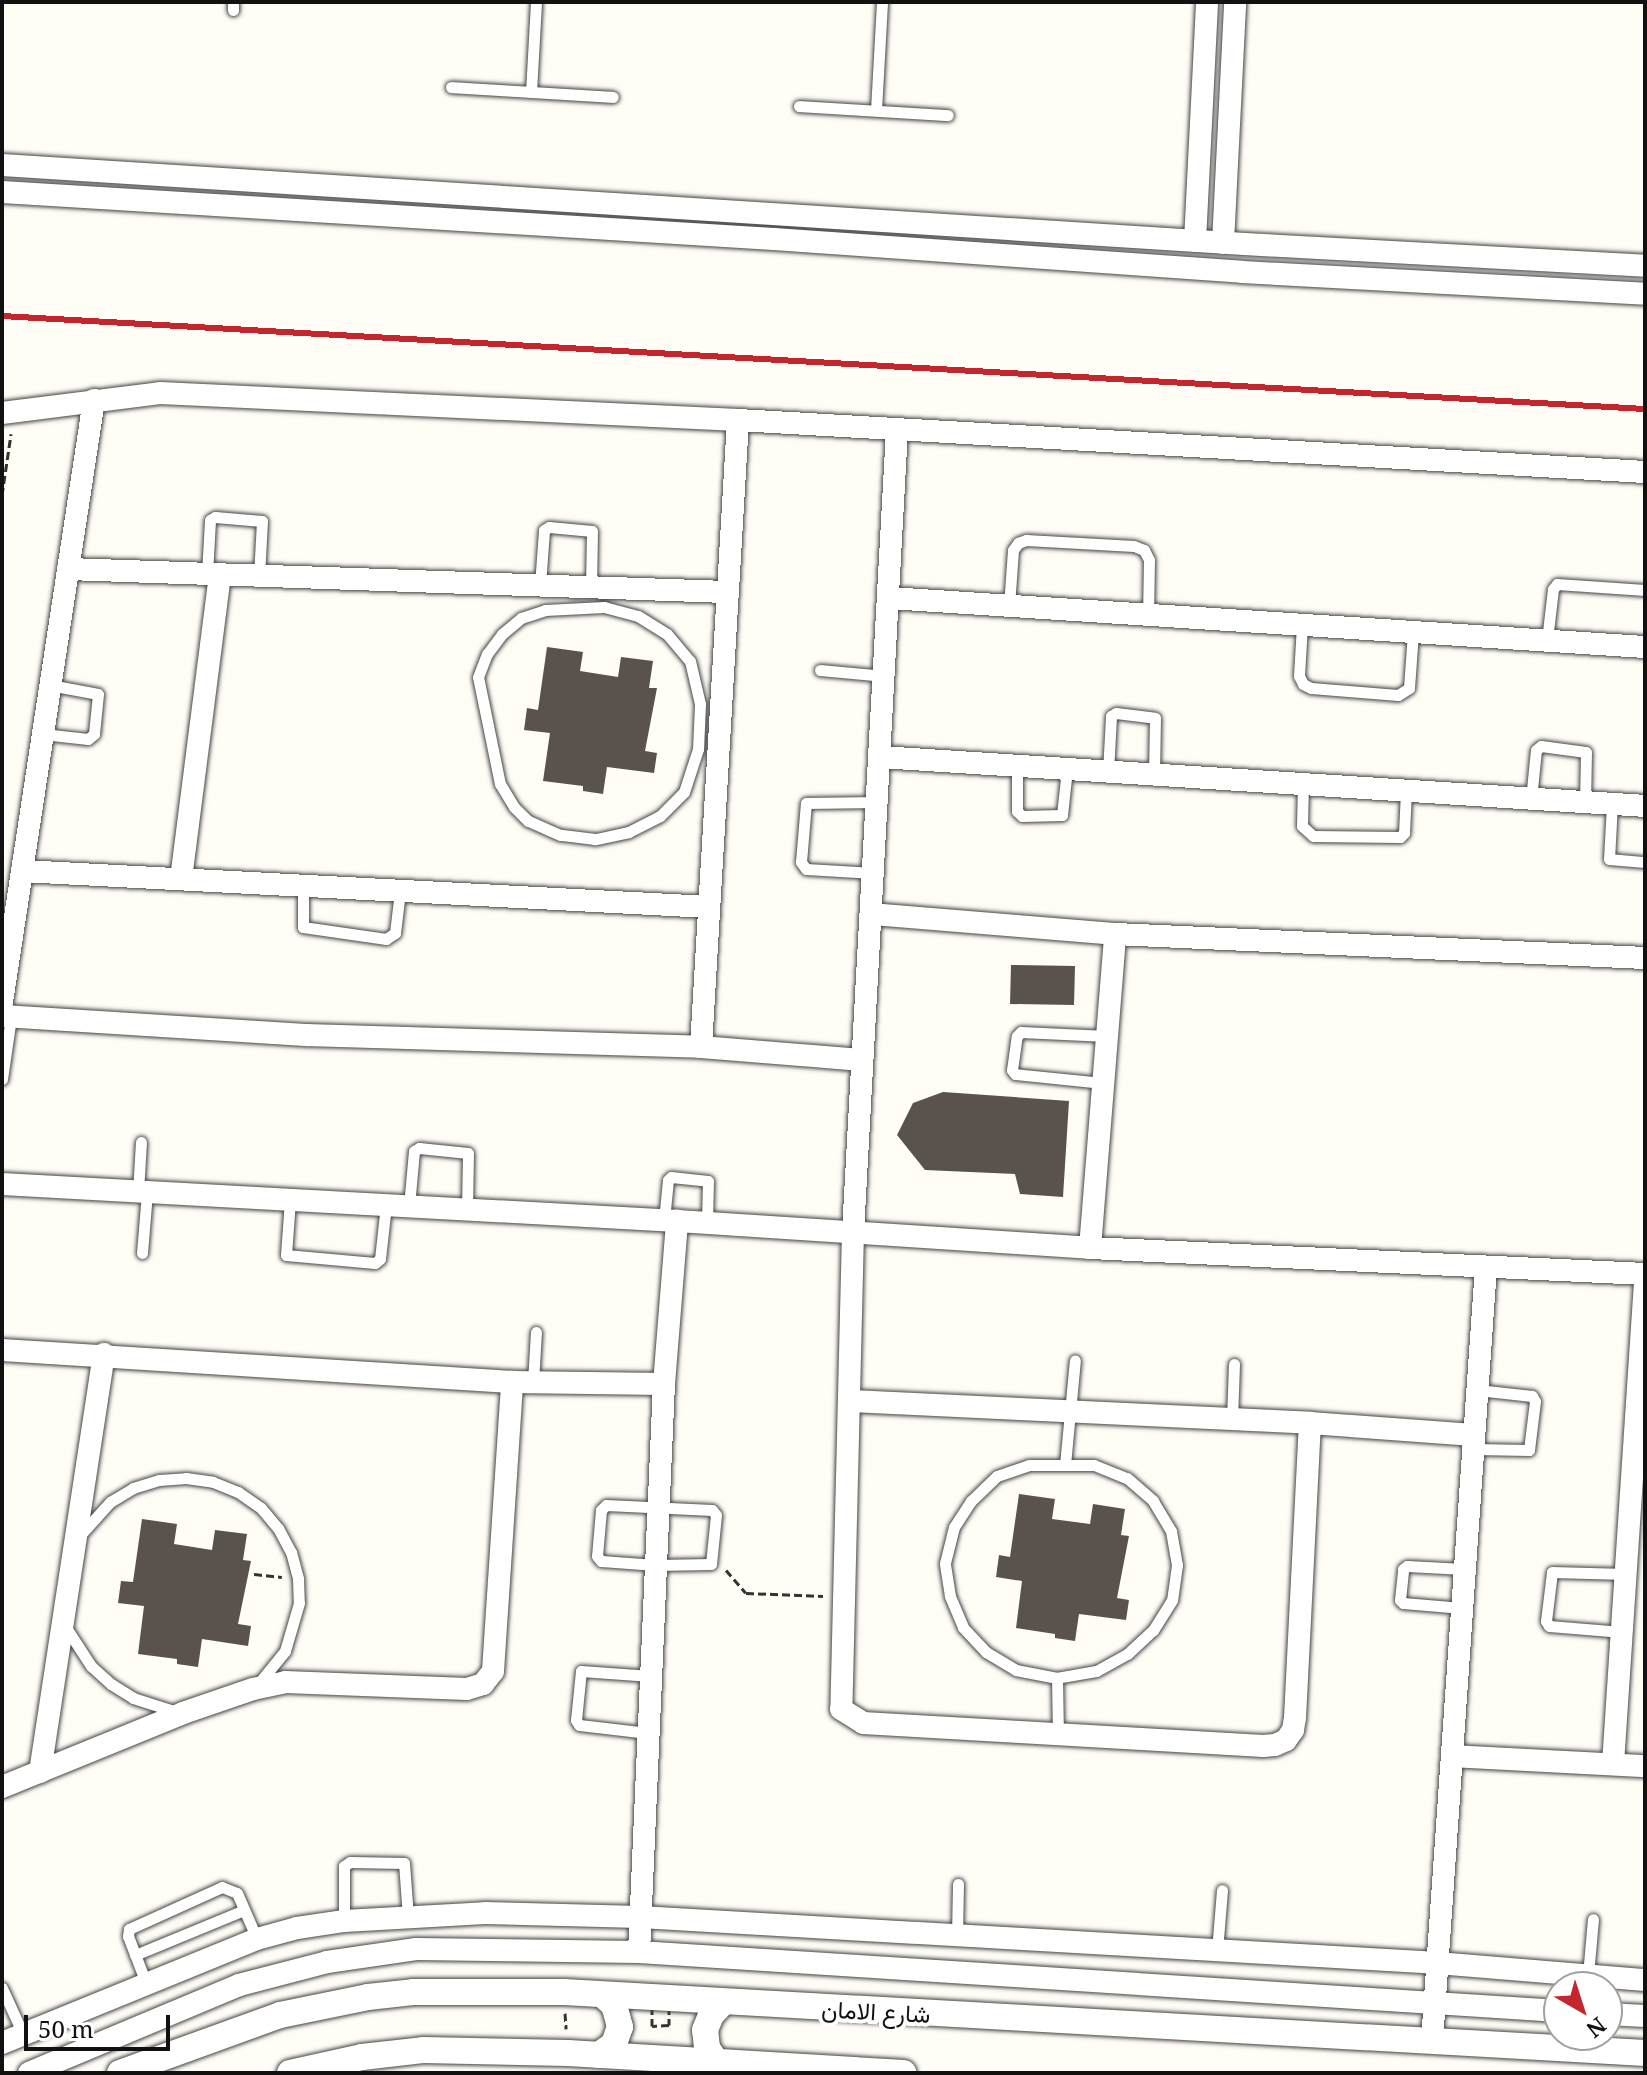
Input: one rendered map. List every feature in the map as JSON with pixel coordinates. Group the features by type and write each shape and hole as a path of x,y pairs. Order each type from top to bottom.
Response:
{"street":[{"path":"1195,241 1207,2"},
{"path":"1235,2 1234,244 1242,272"},
{"path":"2,165 1234,244 1645,266"},
{"path":"2,192 1242,272 1645,294"},
{"path":"8,412 160,393 738,420 1645,472"},
{"path":"94,400 22,871 5,1012 306,1035 701,1047 861,1060"},
{"path":"701,1047 709,907 709,730 728,592 738,420"},
{"path":"897,430 853,1232 851,1401 839,1690 841,1709 863,1723 1263,1746 1286,1740 1293,1730 1295,1718 1310,1423"},
{"path":"68,569 540,585 577,594 728,592"},
{"path":"181,879 214,574"},
{"path":"889,598 1645,647"},
{"path":"880,757 1645,806"},
{"path":"22,871 709,907"},
{"path":"872,914 1115,934 1645,958"},
{"path":"1090,1248 1115,934"},
{"path":"2,1184 671,1220 1090,1248 1645,1276 1640,1438 1626,1574 1613,1764"},
{"path":"639,1952 671,1220"},
{"path":"1432,2041 1486,1267"},
{"path":"2,1350 522,1382 664,1384"},
{"path":"40,1772 104,1354"},
{"path":"2,1787 183,1713 253,1689 285,1682 467,1689 475,1688 489,1678 493,1671 522,1382"},
{"path":"851,1401 1310,1423 1473,1442"},
{"path":"1452,1756 1645,1766"},
{"path":"12,2038 257,1939 297,1928 344,1921 485,1913 640,1917 1543,1971"},
{"path":"29,2073 239,1985 327,1962 416,1949 639,1952 1543,2010"},
{"path":"1623,1978 1645,1980"},
{"name":"شارع الامان","path":"120,2073 238,2028 354,1999 413,1992 603,1995 1645,2053"},
{"path":"599,2055 614,2044 620,2027 614,2005 603,1995"},
{"path":"717,2063 707,2048 705,2030 711,2015 722,2003"},
{"path":"1623,2015 1645,2016"},
{"path":"290,2073 362,2057 423,2050 599,2055 903,2073"}],"lane":[{"path":"531,92 536,2"},
{"path":"876,110 882,2"},
{"path":"451,87 613,97"},
{"path":"799,106 948,115"},
{"path":"214,574 210,520 215,517 262,521 259,576"},
{"path":"540,585 544,530 549,527 592,531 577,594"},
{"path":"1009,606 1013,550 1018,543 1026,540 1134,546 1144,550 1149,560 1148,615"},
{"path":"1547,640 1553,589 1557,584 1645,590"},
{"path":"577,594 638,616 667,634 690,661 709,730 698,749 684,792 649,822 629,832 595,839 560,835 528,821 500,784 478,677 494,644 521,618 577,594"},
{"path":"1302,625 1299,676 1303,684 1311,688 1398,695 1409,688 1413,632"},
{"path":"820,670 885,676"},
{"path":"43,734 88,739 94,734 98,694 50,685"},
{"path":"1108,772 1111,716 1116,713 1155,718 1154,775"},
{"path":"1531,799 1536,750 1541,746 1586,752 1585,802"},
{"path":"1017,766 1017,811 1022,816 1062,815 1067,769"},
{"path":"1303,784 1302,826 1313,836 1400,837 1404,833 1406,791"},
{"path":"874,873 806,869 801,862 806,803 878,802"},
{"path":"1612,804 1609,859 1645,862"},
{"path":"303,885 303,927 386,939 395,933 400,891"},
{"path":"2,1079 5,1012"},
{"path":"1103,1083 1015,1074 1012,1070 1017,1036 1021,1032 1107,1036"},
{"path":"141,1142 142,1253"},
{"path":"409,1206 414,1151 419,1148 468,1153 467,1209"},
{"path":"671,1220 668,1180 671,1177 708,1181 707,1223"},
{"path":"290,1200 286,1255 375,1263 380,1259 386,1205"},
{"path":"522,1382 536,1332"},
{"path":"1065,1465 1075,1360"},
{"path":"1232,1419 1234,1364"},
{"path":"1473,1442 1529,1450 1535,1401 1532,1396 1477,1390"},
{"path":"1029,1465 1094,1465 1127,1478 1153,1501 1171,1531 1177,1565 1172,1600 1153,1630 1127,1654 1096,1671 1057,1678 1016,1670 986,1652 963,1627 950,1596 945,1563 954,1527 971,1501 997,1476 1029,1465"},
{"path":"75,1543 90,1520 110,1502 133,1488 159,1480 186,1478 213,1482 238,1492 261,1508 278,1528 291,1552 298,1579 299,1603 290,1639 271,1672 253,1689"},
{"path":"603,1507 658,1507 715,1512 711,1564 656,1565 601,1561 597,1556 603,1507"},
{"path":"1462,1608 1403,1603 1400,1600 1404,1567 1464,1569"},
{"path":"1622,1632 1549,1626 1546,1621 1552,1572 1626,1574"},
{"path":"63,1622 75,1646 111,1684 133,1698 183,1713"},
{"path":"648,1733 579,1725 576,1720 581,1671 651,1676"},
{"path":"1057,1678 1058,1734"},
{"path":"344,1921 344,1866 350,1862 404,1863 408,1917"},
{"path":"957,1936 958,1884"},
{"path":"146,1983 128,1936 134,1924 222,1887 237,1893 257,1939"},
{"path":"1217,1951 1222,1890"},
{"path":"135,1955 244,1910"},
{"path":"1588,1971 1593,1919"},
{"path":"2,1988 12,2038"}],"path":[{"path":"2,495 8,412"},
{"path":"711,1564 720,1563 746,1593 843,1597"},
{"path":"254,1574 298,1579"}],"building":[{"path":"547,647 583,652 580,671 618,677 621,657 653,661 649,688 657,688 645,751 657,753 654,773 607,767 603,794 583,791 583,786 543,781 550,733 524,730 527,708 538,710"},
{"path":"1011,965 1075,966 1074,1005 1010,1004"},
{"path":"943,1092 1069,1101 1063,1197 1020,1194 1015,1174 925,1170 897,1135 913,1103"},
{"path":"1019,1494 1055,1499 1052,1519 1090,1524 1093,1504 1125,1509 1121,1535 1129,1536 1117,1598 1129,1600 1126,1620 1079,1614 1075,1641 1055,1638 1055,1634 1016,1628 1022,1581 996,1577 999,1555 1010,1557"},
{"path":"142,1519 177,1524 174,1544 212,1550 215,1530 247,1534 243,1560 251,1561 238,1624 251,1626 248,1646 202,1639 198,1667 177,1664 177,1659 138,1654 144,1606 118,1603 121,1581 133,1582"}],"railway":[{"path":"2,316 1645,409"}]}
